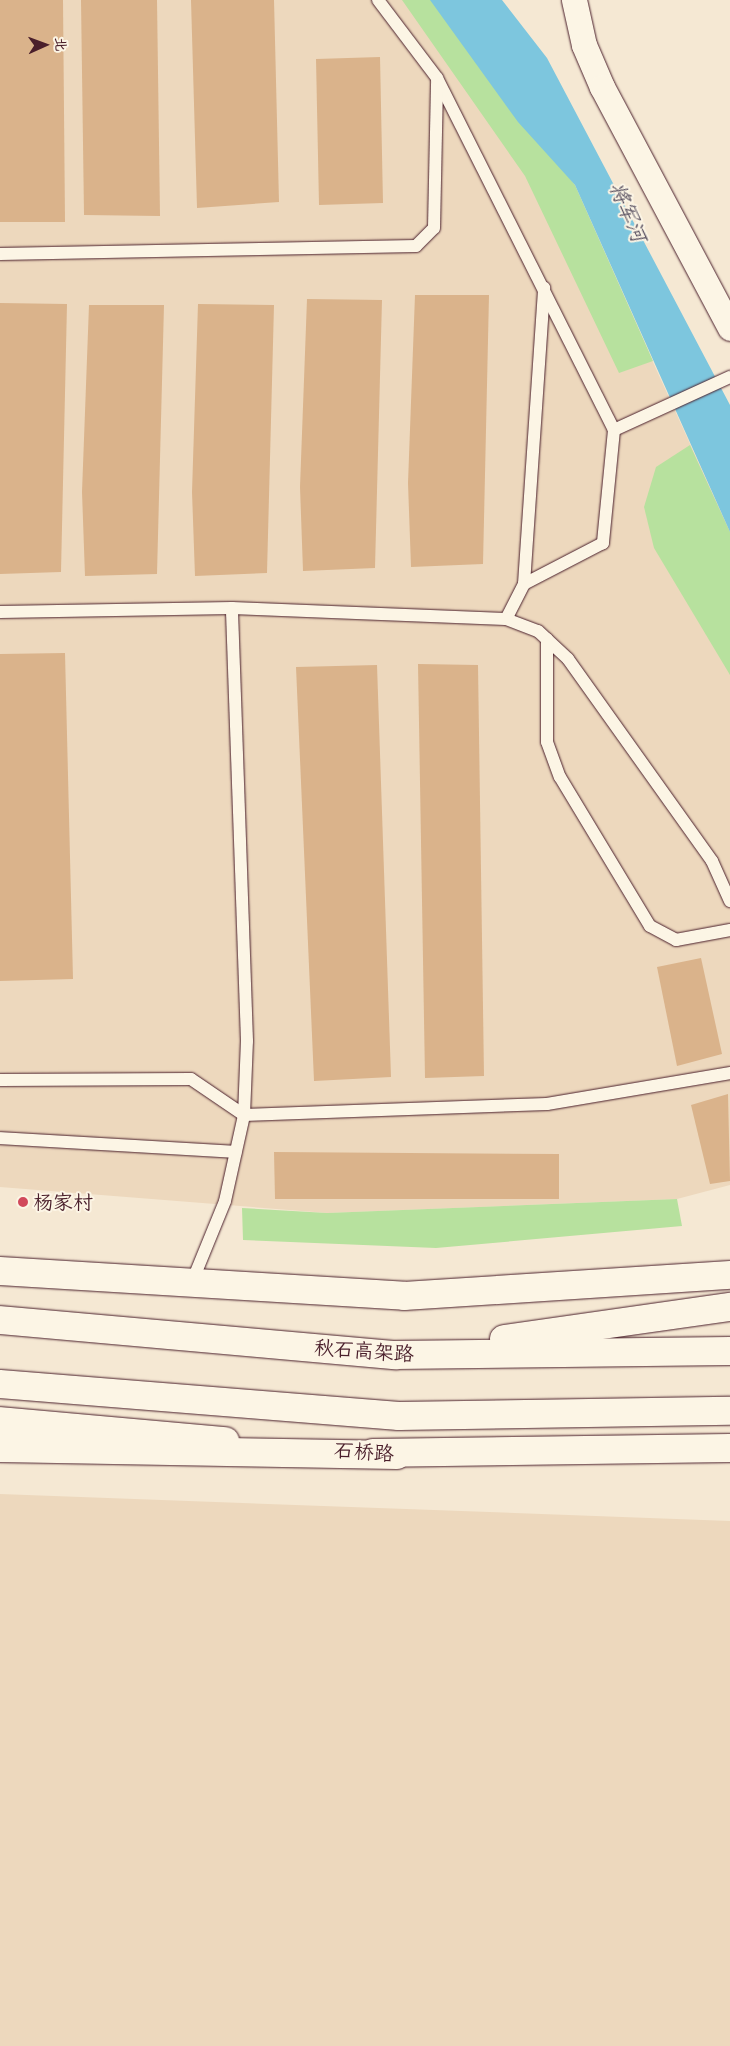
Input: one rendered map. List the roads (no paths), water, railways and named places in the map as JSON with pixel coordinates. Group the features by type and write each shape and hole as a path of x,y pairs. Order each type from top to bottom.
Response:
{"main road":[{"path":"0,1271 404,1296 730,1274"},
{"path":"395,1355 730,1307"},
{"name":"秋石高架路","path":"0,1320 395,1355 730,1351"},
{"path":"0,1384 399,1416 730,1411"},
{"name":"石桥路","path":"0,1421 397,1455 730,1448"},
{"path":"0,1448 397,1455"}],"street":[{"path":"574,0 584,45 602,87 730,328"}],"lane":[{"path":"378,0 437,78 614,430 603,543 524,584"},
{"path":"0,254 416,246 434,228 437,78"},
{"path":"506,619 524,584 544,288"},
{"path":"614,430 730,377"},
{"path":"192,1282 225,1201 244,1115 247,1041 232,608"},
{"path":"0,612 232,608 506,619 538,631 568,659 712,860 730,901"},
{"path":"547,639 547,742 560,776 650,926 676,940 730,930"},
{"path":"0,1080 191,1079 244,1115 547,1104 730,1073"},
{"path":"0,1138 236,1152"}],"water":[{"name":"将军河","path":"430,0 502,0 547,58 730,405 730,532 575,185 518,122"}],"place":[{"name":"杨家村","path":"23,1202"}]}
